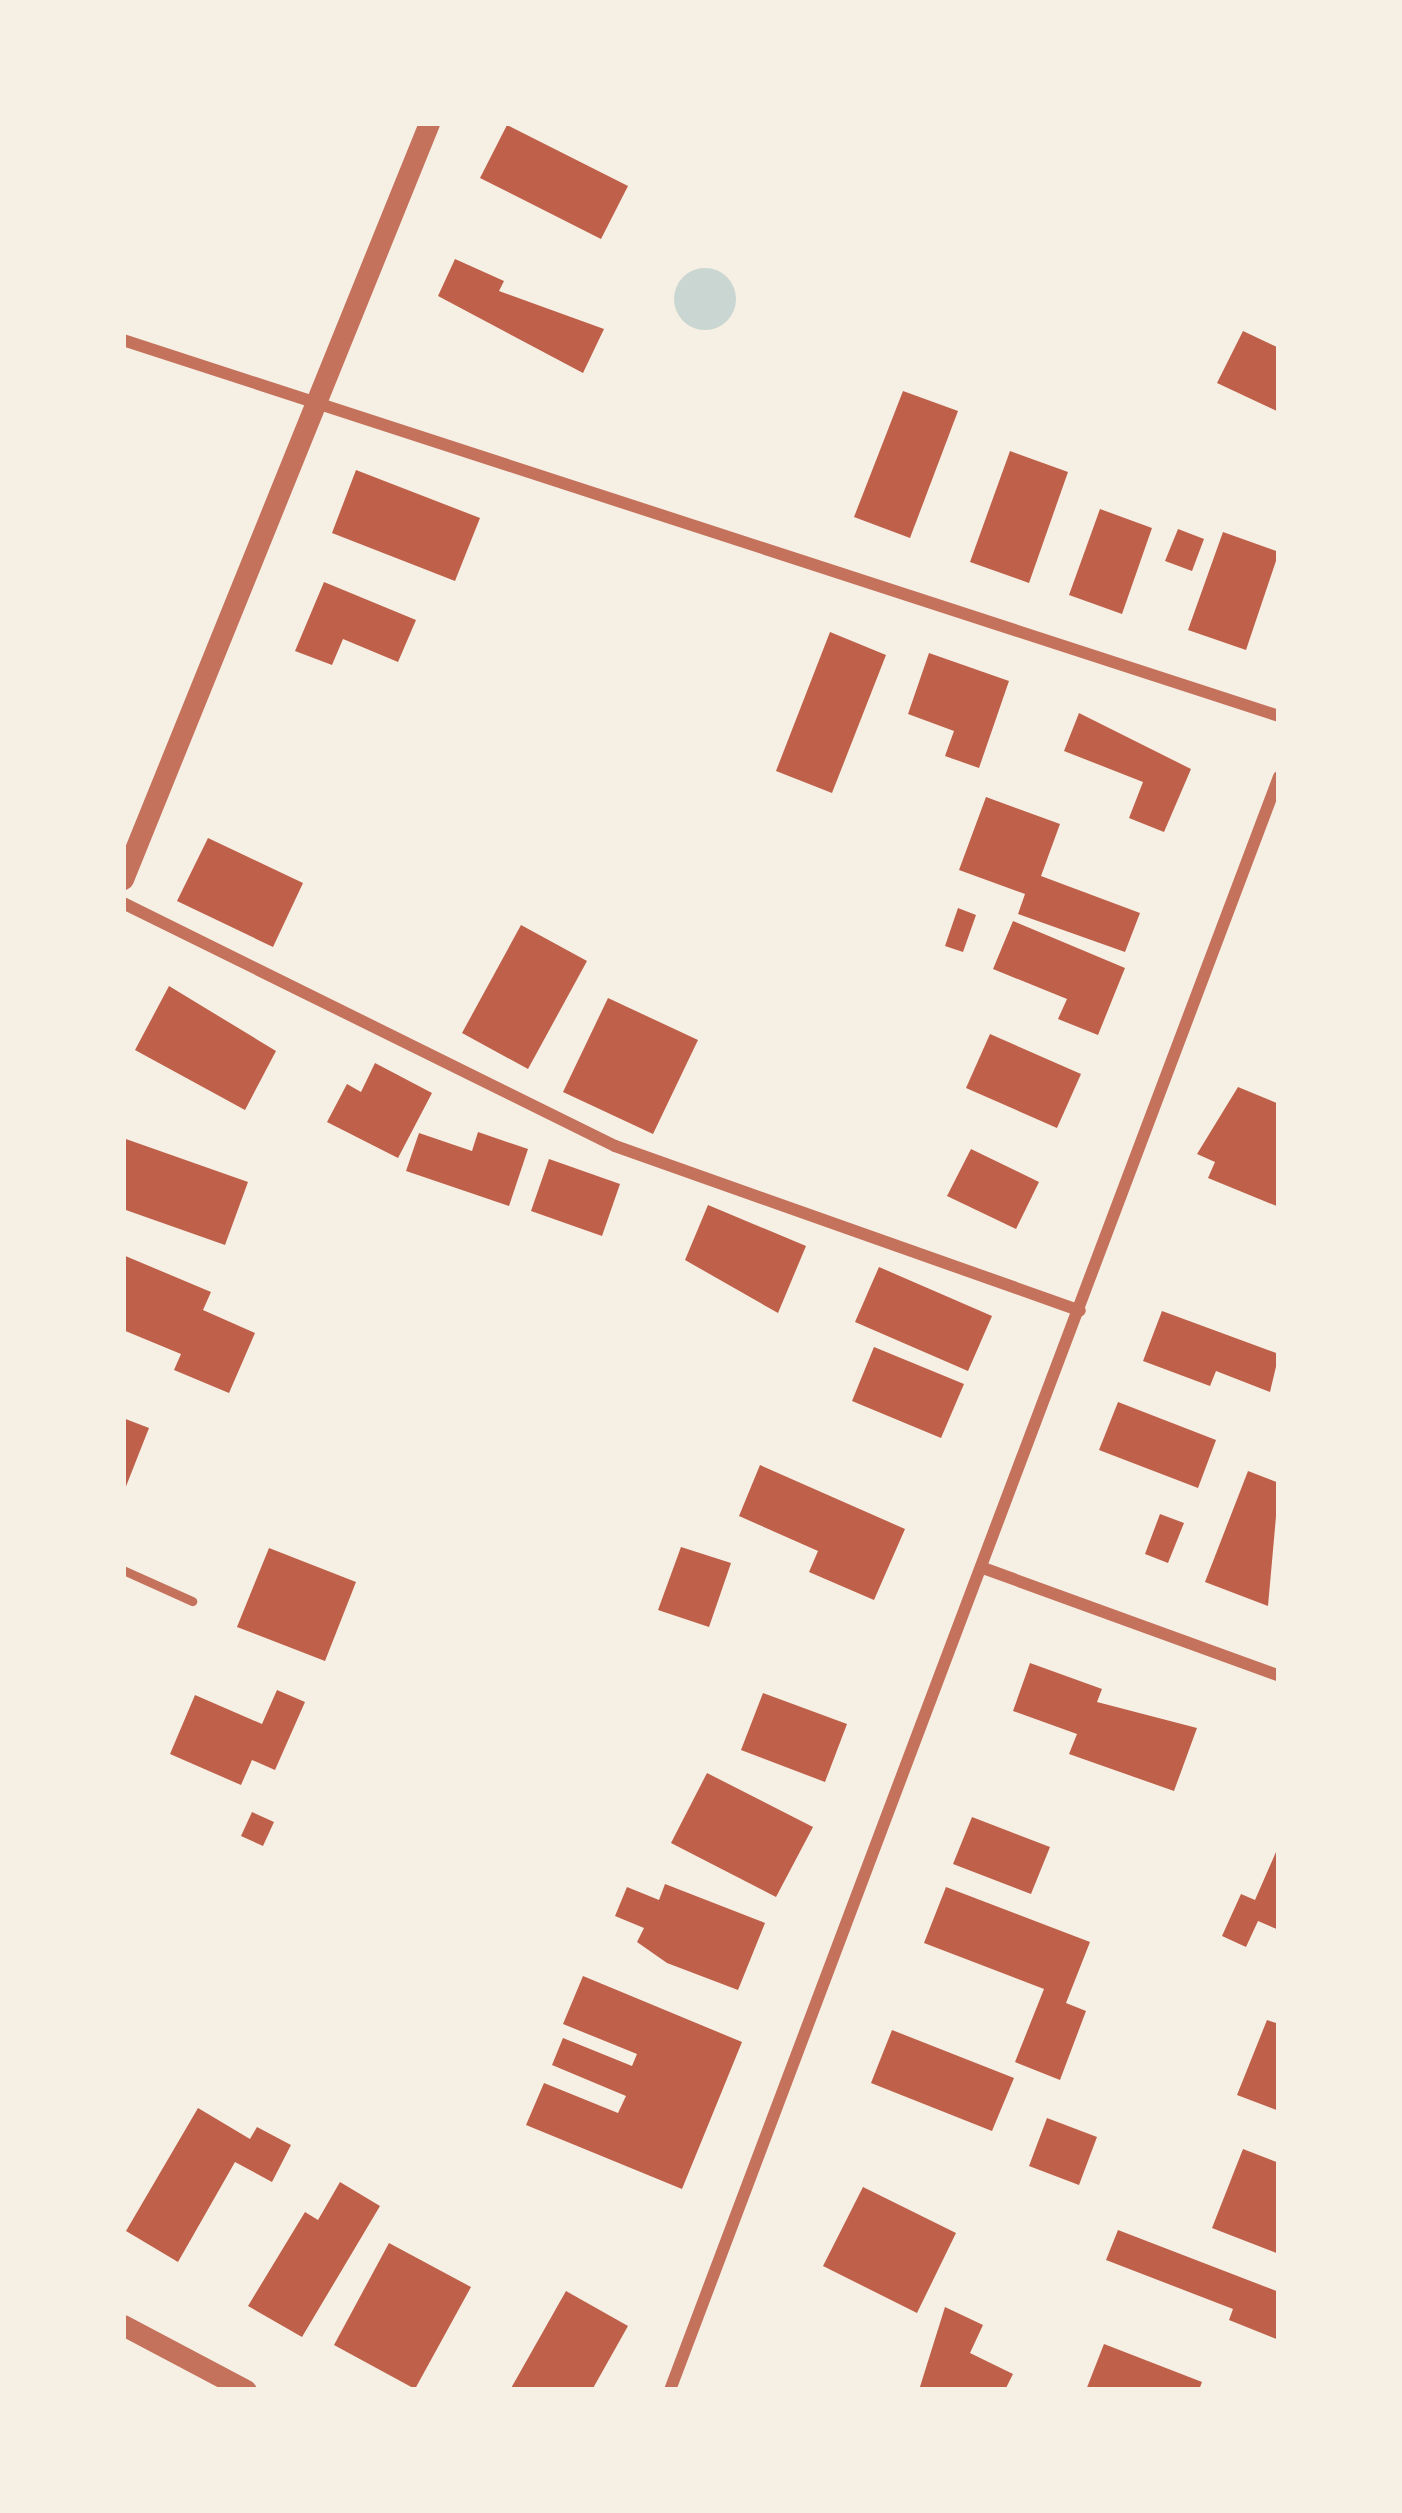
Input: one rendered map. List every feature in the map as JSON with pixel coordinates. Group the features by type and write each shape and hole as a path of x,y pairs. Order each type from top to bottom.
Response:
{"street":[{"path":"123,879 311,404 429,123"},
{"path":"123,340 1279,716"},
{"path":"670,2390 1279,777"},
{"path":"123,903 615,1146 1080,1311"},
{"path":"983,1568 1279,1676"},
{"path":"123,2325 246,2390"}],"lane":[{"path":"123,1570 192,1601"}],"shaded area":[{"path":"705,268 727,277 736,299 727,321 705,330 683,321 674,299 683,277"}],"building":[{"path":"507,125 628,186 601,239 480,178"},
{"path":"455,259 504,281 499,291 604,329 583,373 438,296"},
{"path":"1243,331 1279,348 1279,412 1217,383"},
{"path":"903,391 958,411 910,538 854,517"},
{"path":"1010,451 1068,472 1029,583 970,562"},
{"path":"356,470 480,518 455,581 332,533"},
{"path":"1100,509 1152,528 1122,614 1069,595"},
{"path":"1178,529 1204,539 1192,571 1165,561"},
{"path":"1223,532 1279,552 1246,650 1188,630"},
{"path":"324,582 416,620 398,662 343,639 332,665 295,651"},
{"path":"830,632 886,655 832,793 776,771"},
{"path":"929,653 1009,681 979,768 945,756 954,731 908,714"},
{"path":"1079,713 1191,769 1164,832 1129,818 1143,782 1064,751"},
{"path":"986,797 1060,824 1041,876 1140,913 1125,952 1018,914 1025,894 959,870"},
{"path":"208,838 303,883 273,947 177,901"},
{"path":"958,908 976,915 963,952 945,946"},
{"path":"1013,921 1125,968 1098,1035 1058,1019 1067,999 993,969"},
{"path":"521,925 587,961 528,1069 462,1033"},
{"path":"169,986 276,1051 245,1110 135,1050"},
{"path":"608,998 698,1040 653,1134 563,1092"},
{"path":"990,1034 1081,1074 1057,1128 966,1088"},
{"path":"375,1063 432,1093 398,1158 327,1122 347,1084 361,1092"},
{"path":"1238,1087 1279,1104 1279,1207 1208,1178 1215,1162 1197,1154"},
{"path":"478,1132 528,1149 509,1206 406,1171 419,1133 472,1151"},
{"path":"123,1138 248,1182 225,1245 123,1209"},
{"path":"971,1149 1039,1182 1016,1229 947,1196"},
{"path":"549,1159 620,1184 602,1236 531,1211"},
{"path":"708,1205 806,1246 778,1313 685,1260"},
{"path":"123,1255 211,1292 203,1310 255,1333 229,1393 174,1370 181,1354 123,1330"},
{"path":"879,1267 992,1316 968,1371 855,1322"},
{"path":"1162,1311 1279,1354 1270,1392 1216,1371 1210,1386 1143,1361"},
{"path":"874,1347 964,1384 941,1438 852,1401"},
{"path":"1118,1402 1216,1440 1198,1488 1099,1450"},
{"path":"123,1418 149,1428 123,1494"},
{"path":"760,1465 905,1529 874,1600 809,1572 818,1551 739,1516"},
{"path":"1248,1471 1279,1483 1268,1606 1205,1582"},
{"path":"1160,1514 1184,1523 1168,1563 1145,1554"},
{"path":"681,1547 731,1563 709,1627 658,1610"},
{"path":"269,1548 356,1582 325,1661 237,1627"},
{"path":"1030,1663 1102,1689 1097,1702 1197,1728 1174,1791 1069,1754 1077,1734 1013,1711"},
{"path":"277,1690 305,1702 275,1770 252,1760 241,1785 170,1754 195,1695 262,1724"},
{"path":"763,1693 847,1724 825,1782 741,1750"},
{"path":"707,1773 813,1827 776,1897 671,1843"},
{"path":"252,1812 274,1822 263,1846 241,1836"},
{"path":"972,1817 1050,1847 1031,1894 953,1864"},
{"path":"1279,1845 1279,1930 1258,1921 1246,1947 1222,1936 1241,1894 1255,1900"},
{"path":"665,1884 765,1923 738,1990 667,1963 637,1942 644,1928 615,1916 627,1887 659,1900"},
{"path":"946,1887 1090,1942 1066,2003 1086,2011 1060,2080 1015,2062 1044,1989 924,1943"},
{"path":"583,1976 742,2042 682,2189 526,2125 544,2083 618,2113 626,2096 552,2065 563,2038 632,2066 637,2054 563,2024"},
{"path":"1267,2020 1279,2024 1279,2111 1237,2095"},
{"path":"892,2030 1014,2078 992,2131 871,2083"},
{"path":"198,2108 250,2139 257,2127 291,2145 272,2182 235,2162 178,2262 126,2231"},
{"path":"1047,2118 1097,2137 1079,2185 1029,2166"},
{"path":"1243,2149 1279,2163 1279,2254 1212,2228"},
{"path":"340,2182 380,2206 302,2337 248,2306 305,2212 318,2220"},
{"path":"863,2187 956,2233 917,2313 823,2266"},
{"path":"1118,2230 1279,2292 1279,2340 1229,2320 1233,2309 1106,2260"},
{"path":"389,2243 471,2287 415,2389 334,2345"},
{"path":"566,2291 628,2326 592,2390 510,2390"},
{"path":"945,2307 983,2325 970,2353 1013,2374 1005,2390 919,2390"},
{"path":"1104,2344 1202,2382 1199,2390 1086,2390"}]}
